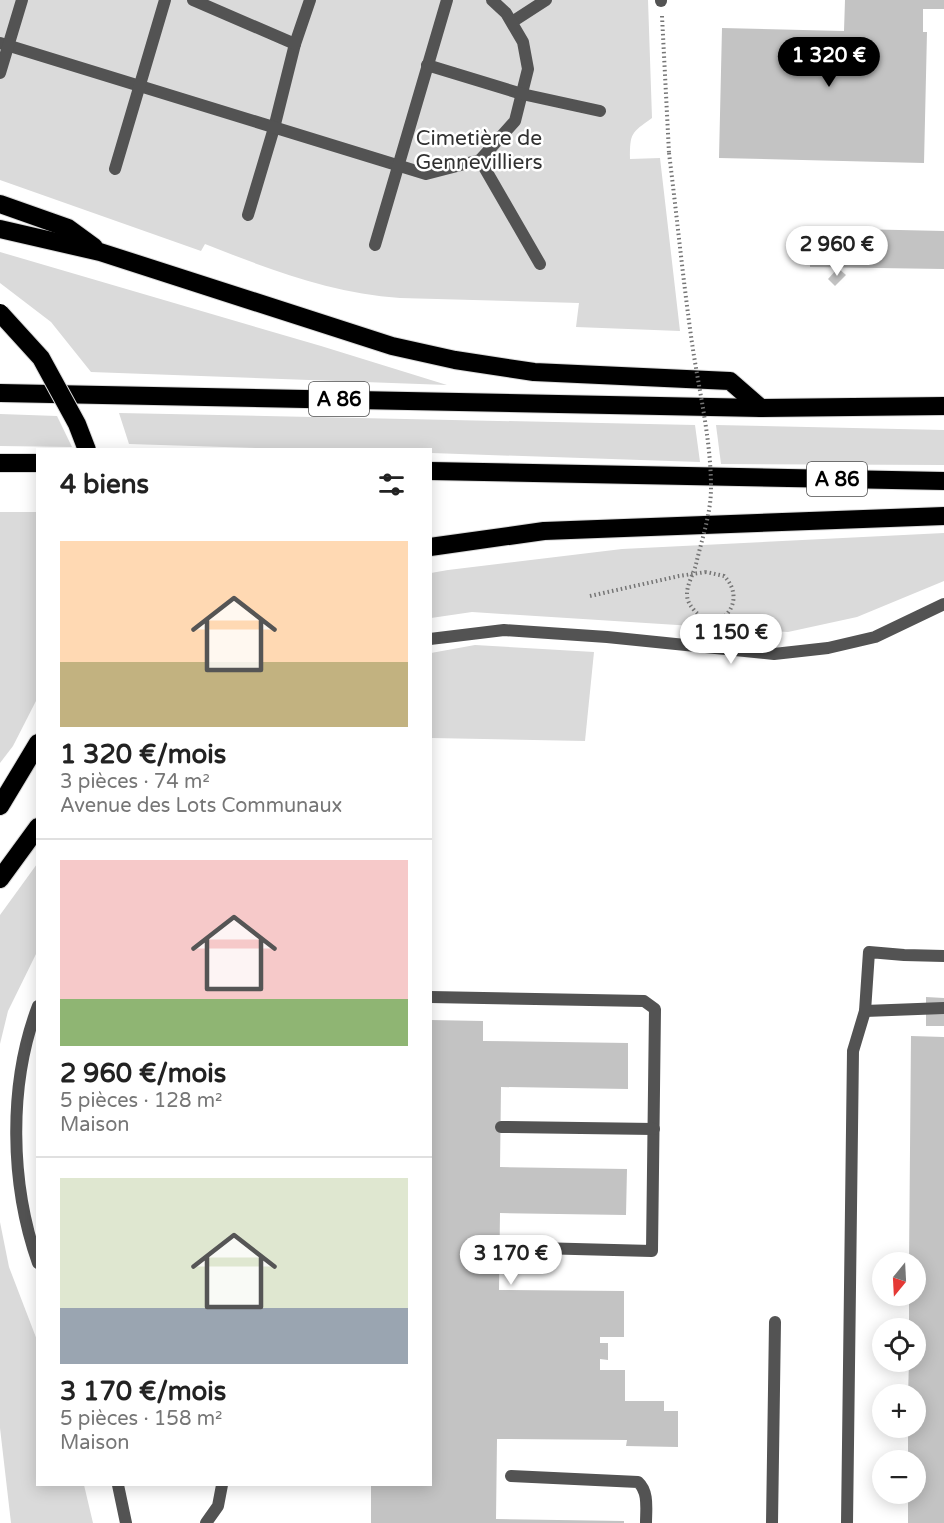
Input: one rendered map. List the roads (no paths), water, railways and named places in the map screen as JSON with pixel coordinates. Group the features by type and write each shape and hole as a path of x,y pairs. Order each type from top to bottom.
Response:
{"highway":[{"path":"0,204 68,228 100,252"},
{"path":"0,229 100,252 392,346 455,360 534,372 730,381 761,408"},
{"path":"0,313 41,358 77,424 86,448"},
{"name":"A 86","path":"0,393 761,408 944,406"},
{"path":"0,463 36,463"},
{"name":"A 86","path":"432,471 944,481"},
{"path":"432,547 544,531 944,516"},
{"path":"0,806 36,746"},
{"path":"0,879 36,830"}],"street":[{"path":"0,73 4,44 22,0"},
{"path":"115,169 165,0"},
{"path":"193,0 295,44"},
{"path":"248,215 274,128 295,44 310,0"},
{"path":"375,245 447,0"},
{"path":"4,44 426,174 480,160 515,121 528,69 523,42 506,13 492,0"},
{"path":"512,22 546,0"},
{"path":"427,65 522,94 600,111"},
{"path":"480,160 540,264"},
{"path":"432,639 504,630 607,637 774,654 828,648 875,637 944,604"},
{"path":"847,1523 853,1051 865,1011 869,952 904,956 944,956"},
{"path":"432,997 644,1001 655,1010 652,1251 499,1246"},
{"path":"865,1011 944,1008"},
{"path":"36,1011 28,1032 18,1091 17,1161 26,1230 36,1258"},
{"path":"501,1127 654,1130"},
{"path":"771,1523 775,1322"},
{"path":"511,1476 638,1482 645,1493 646,1523"},
{"path":"118,1486 126,1523"},
{"path":"206,1523 218,1506 222,1486"}],"park label":[{"name":"Cimetière de Gennevilliers","path":"479,150"}]}
